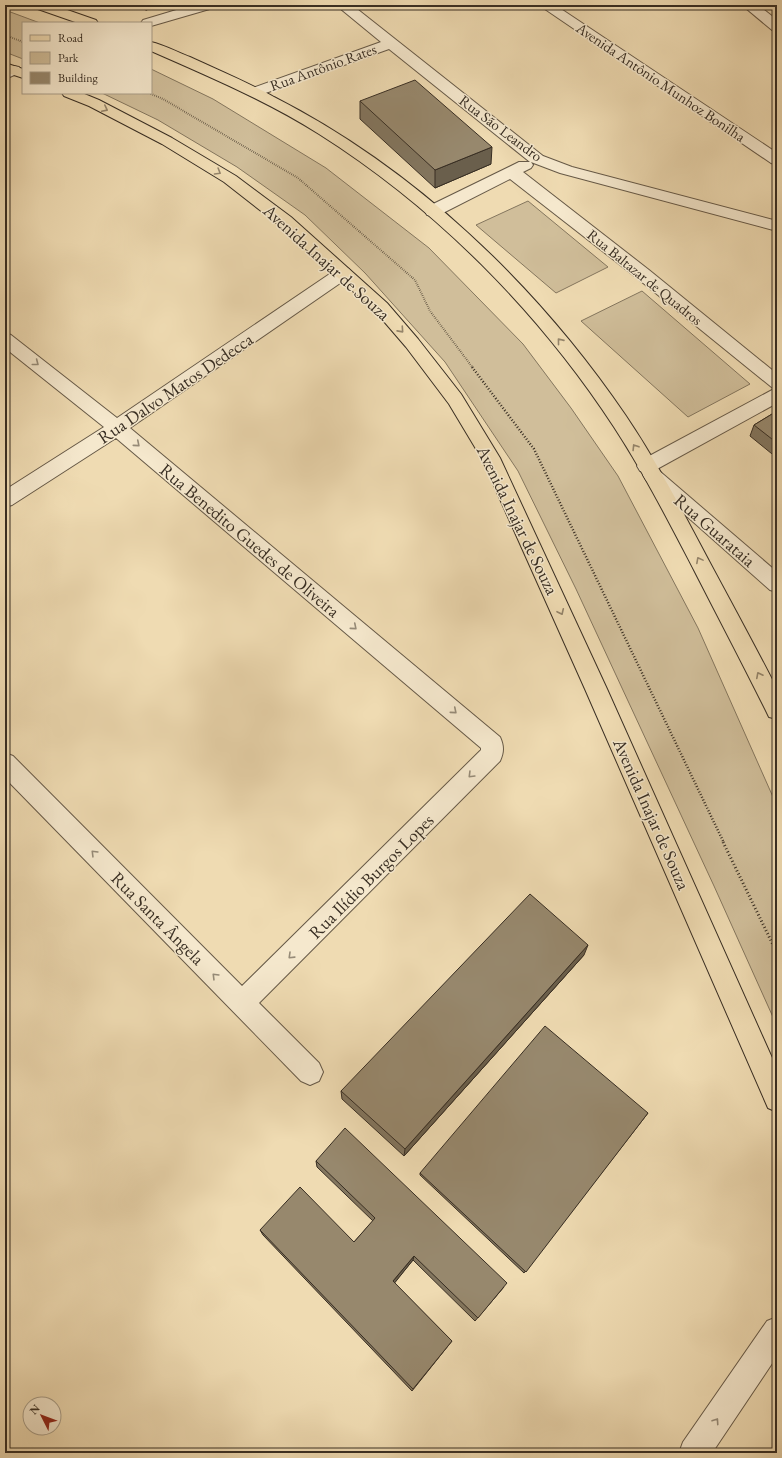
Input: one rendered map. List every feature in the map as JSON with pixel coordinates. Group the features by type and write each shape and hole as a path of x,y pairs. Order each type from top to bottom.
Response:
{"main road":[{"path":"40,5 88,22"},
{"path":"152,46 255,92 337,139 383,170 433,211 497,271 560,339 609,406 650,471 777,710"},
{"name":"Avenida Inajar de Souza","path":"72,94 94,103 167,141 230,179 285,221 381,307 412,343 455,399 491,458 596,689 777,1099"}],"street":[{"path":"151,22 208,5"},
{"name":"Rua São Leandro","path":"343,5 537,159 566,170 777,226"},
{"name":"Avenida Antônio Munhoz Bonilha","path":"546,5 777,160"},
{"path":"749,5 777,27"},
{"name":"Rua Antônio Rates","path":"255,92 391,43"},
{"path":"433,211 537,159"},
{"name":"Rua Baltazar de Quadros","path":"512,172 643,274 777,384"},
{"name":"Rua Dalvo Matos Dedecca","path":"5,500 117,428 343,273"},
{"name":"Rua Benedito Guedes de Oliveira","path":"5,339 117,428 492,744"},
{"path":"650,471 777,395"},
{"name":"Rua Guarataia","path":"650,471 777,584"},
{"name":"Rua Ilídio Burgos Lopes","path":"242,1003 492,754 492,744"},
{"name":"Rua Santa Ângela","path":"5,763 310,1072"},
{"path":"694,1453 777,1331"}],"path":[{"path":"5,35 22,42"}],"green space":[{"path":"5,10 37,22 22,22 22,59 5,52"},
{"path":"152,69 213,99 326,168 429,248 523,344 571,408 618,476 698,628 777,806 777,1026 714,886 576,589 518,471 445,362 365,273 305,215 237,167 158,120 104,94 152,94"},
{"path":"528,201 608,267 556,293 476,225"},
{"path":"642,291 750,384 688,417 581,321"}],"building":[{"path":"415,80 492,147 435,170 360,101"},
{"path":"777,411 777,443 754,425"},
{"path":"530,894 588,945 405,1149 341,1091"},
{"path":"545,1026 648,1113 526,1272 420,1173"},
{"path":"345,1128 507,1283 478,1318 414,1256 393,1281 452,1341 413,1389 260,1230 300,1187 354,1242 375,1218 316,1161"}]}
